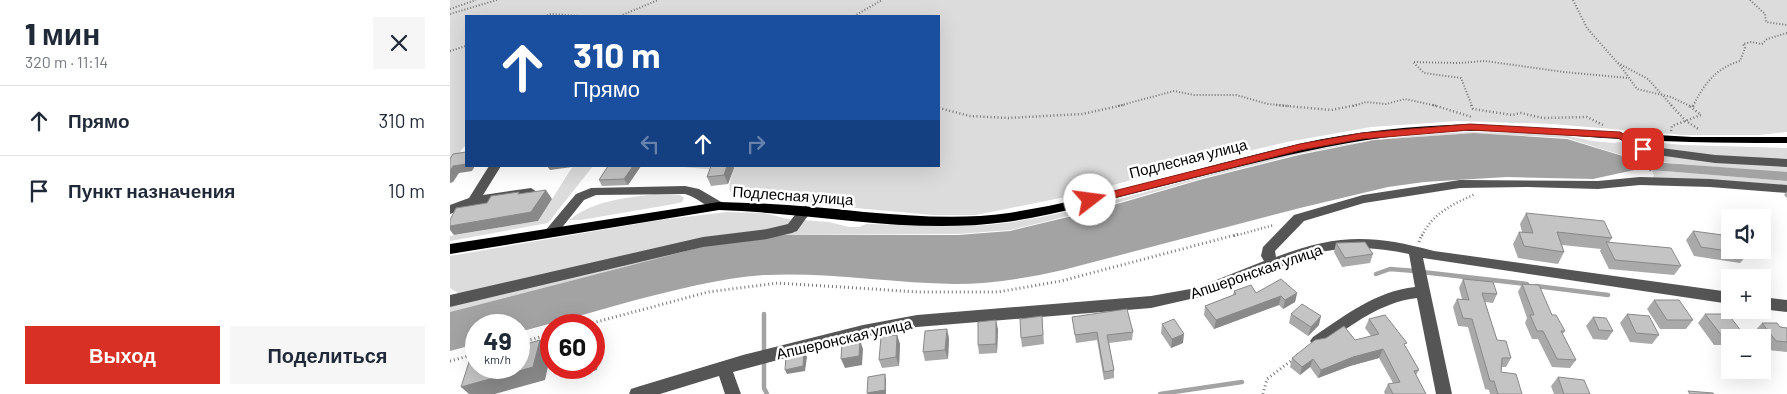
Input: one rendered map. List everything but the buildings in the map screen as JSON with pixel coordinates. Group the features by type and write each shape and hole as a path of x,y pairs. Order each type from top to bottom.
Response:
{"main road":[{"name":"Подлесная улица","path":"450,249 719,206 806,210 918,220 966,222 1009,216 1090,200 1300,147 1362,136 1470,127 1615,132 1656,138 1724,141 1787,140"}],"street":[{"path":"1615,132 1643,149 1715,159 1787,163"},
{"path":"473,200 498,167"},
{"path":"1612,183 1651,171"},
{"path":"1273,264 1268,256 1268,250 1298,218 1363,199 1416,190 1460,184 1536,183 1598,185 1640,181 1710,183 1787,189"},
{"path":"551,232 580,197 595,191 685,190 695,192 719,206"},
{"path":"450,210 473,200 531,192"},
{"path":"450,301 661,250 703,242 767,234 792,228 806,210"},
{"name":"Апшеронская улица","path":"637,394 743,362 863,331 917,322 1150,302 1181,297 1202,292 1322,247 1346,243 1390,245 1416,256 1434,256 1721,297"},
{"path":"1416,256 1444,394"},
{"path":"1318,341 1374,305 1398,294 1423,286"},
{"path":"450,293 472,297"},
{"path":"1771,304 1787,306"},
{"path":"724,368 733,394"}],"path":[{"path":"450,8 476,0"},
{"path":"450,14 496,0"},
{"path":"622,15 658,0"},
{"path":"856,15 882,0"},
{"path":"1573,0 1587,28 1637,89 1662,93 1693,107 1701,115 1672,126 1670,132 1656,138"},
{"path":"1750,0 1765,14 1766,22 1787,25"},
{"path":"548,15 566,15"},
{"path":"1693,107 1700,93 1718,69 1726,64 1740,61 1746,48 1743,44 1751,42 1762,44 1767,39 1787,33"},
{"path":"450,51 465,46"},
{"path":"1615,132 1587,117 1543,118 1521,113 1512,115 1473,109 1461,78 1424,73 1413,62 1458,63 1485,61 1564,72 1628,78"},
{"path":"1617,63 1648,79 1686,121 1712,138 1724,141"},
{"path":"940,108 970,116 1008,118 1082,114 1148,100 1174,91 1194,95 1236,95 1268,104 1331,110 1366,102 1386,104 1405,99 1421,101 1477,118"},
{"path":"1643,160 1651,171"},
{"path":"1416,256 1427,224 1447,208 1477,194"},
{"path":"605,320 708,292 778,283 918,292 998,292 1061,281 1277,224"},
{"path":"450,362 465,357"},
{"path":"1264,394 1267,379 1296,357"}],"shaded area":[{"path":"450,0 1787,0 1787,132 1759,135 1683,135 1552,124 1458,121 1371,127 1287,142 1159,172 1085,193 976,215 933,215 738,197 730,192 729,188 734,168 716,170 683,167 940,167 940,15 465,15 465,146 450,169"},
{"path":"1467,132 1559,134 1592,141 1614,143 1631,140 1683,145 1787,148 1787,173 1637,160 1567,138 1474,133 1381,140"},
{"path":"1474,133 1567,139 1639,161 1787,172 1787,181 1639,169 1593,179 1507,177 1424,182 1388,187 1300,208 1063,270 995,282 954,284 836,276 765,275 715,282 585,314 540,314 540,326 530,329 530,314 465,314 465,347 450,351 450,312 713,244 754,237 785,235 958,235 1010,231 1093,211 1203,179 1299,155 1374,140"},
{"path":"1366,142 1299,154 1203,178 1093,210 1011,230 958,234 786,235 755,237 714,244 450,312 450,304 461,295 450,288 450,256 660,220 727,212 764,213 788,219 829,222 849,227 859,227 866,224 953,226 1006,223 1097,205 1273,158 1328,147"},
{"path":"572,167 592,167 548,223 450,241 450,236 538,221"},
{"path":"1652,170 1787,181 1787,189 1650,180 1654,176"},
{"path":"656,194 680,195 684,198 682,202 674,204 581,220 569,220 579,213 600,204"}],"waterway":[{"path":"1376,274 1390,269 1415,271"},
{"path":"1422,272 1527,284"},
{"path":"1536,286 1608,295"},
{"path":"764,314 764,354"},
{"path":"764,361 764,388 767,394"},
{"path":"1160,394 1242,382"}],"route":[{"path":"1090,200 1300,147 1362,136 1427,130 1470,127 1522,128 1601,134 1620,136 1643,149"}]}
